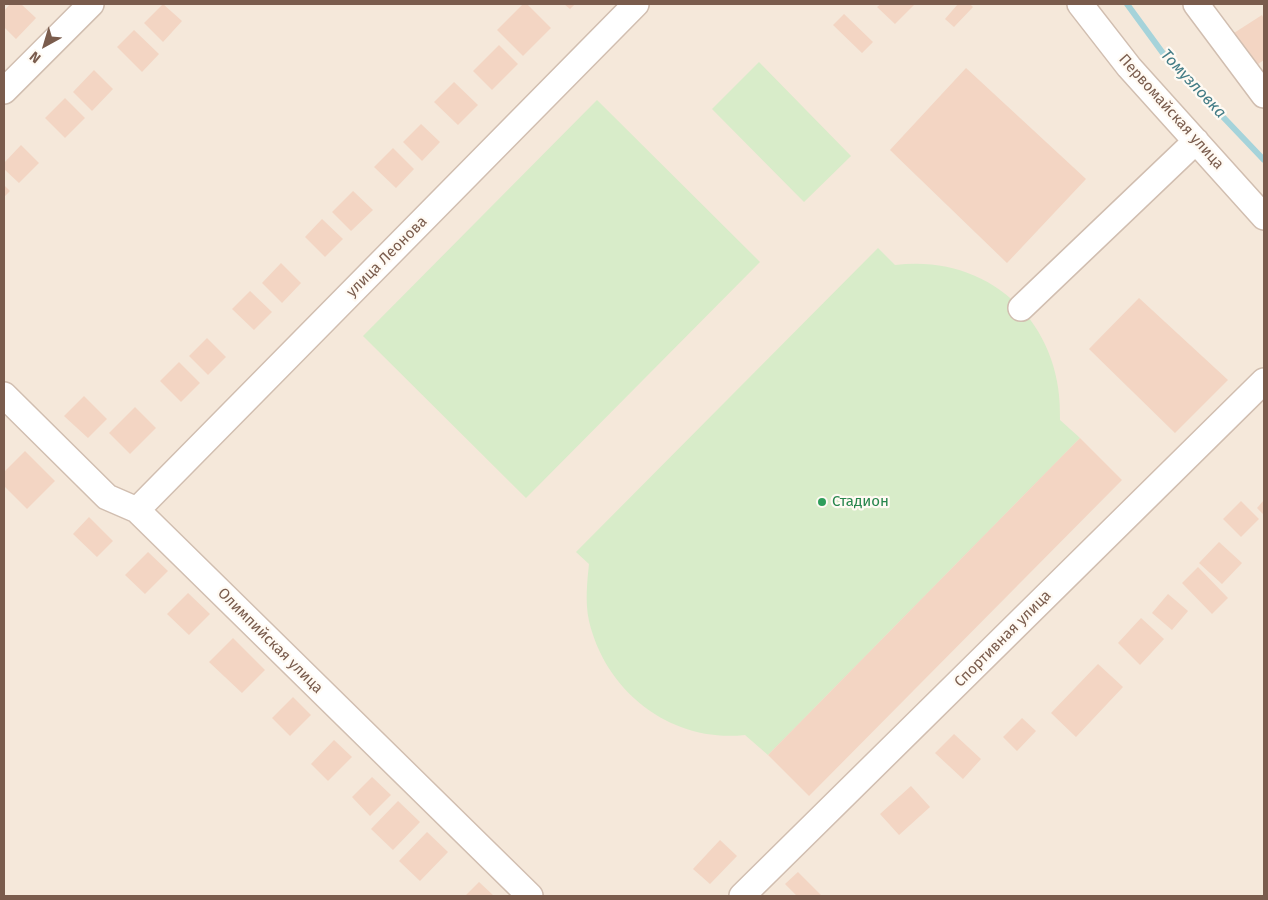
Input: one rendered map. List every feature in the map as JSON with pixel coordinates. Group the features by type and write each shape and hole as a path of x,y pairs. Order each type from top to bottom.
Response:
{"street":[{"path":"4,91 91,4"},
{"name":"улица Леонова","path":"137,510 636,4"},
{"name":"Первомайская улица","path":"1080,4 1129,67 1264,217"},
{"path":"1196,4 1264,95"},
{"path":"1021,308 1196,141"},
{"name":"Спортивная улица","path":"742,896 1264,382"},
{"name":"Олимпийская улица","path":"4,395 108,497 137,510 530,896"}],"shaded area":[{"path":"4,4 1264,4 1264,896 4,896"}],"green space":[{"path":"759,62 851,156 804,202 712,109"},
{"path":"597,100 760,262 526,498 363,336"},
{"path":"878,248 895,265 930,264 961,271 990,283 1015,302 1035,326 1049,354 1058,385 1060,420 1080,438 768,755 745,735 718,735 692,731 668,721 646,708 627,691 610,670 598,647 589,621 587,607 589,564 576,552"}],"building":[{"path":"10,4 21,4 36,18 16,39 4,27 4,11"},
{"path":"163,4 182,21 163,42 144,23"},
{"path":"523,4 527,4 551,28 523,56 497,30"},
{"path":"564,4 575,4 570,9"},
{"path":"881,4 915,4 895,24 877,7"},
{"path":"958,4 970,4 973,7 954,27 945,19"},
{"path":"844,14 873,42 862,53 833,25"},
{"path":"1262,15 1264,19 1264,60 1255,66 1234,33"},
{"path":"134,30 159,54 142,72 117,47"},
{"path":"499,45 518,64 492,90 473,71"},
{"path":"966,68 1086,179 1007,263 890,150"},
{"path":"94,70 113,89 92,111 73,92"},
{"path":"454,82 478,105 458,125 434,102"},
{"path":"65,98 85,118 65,138 45,118"},
{"path":"421,124 440,142 422,161 403,142"},
{"path":"21,145 39,163 19,183 4,169 4,163"},
{"path":"393,148 414,169 396,188 374,167"},
{"path":"4,185 10,191 4,197"},
{"path":"353,191 373,210 351,231 332,212"},
{"path":"322,219 343,239 325,257 305,237"},
{"path":"281,263 301,283 282,303 262,283"},
{"path":"250,291 272,312 254,330 232,309"},
{"path":"1139,298 1228,380 1175,433 1089,349"},
{"path":"207,338 226,357 208,375 189,356"},
{"path":"179,362 200,383 181,402 160,381"},
{"path":"84,396 107,419 88,438 64,416"},
{"path":"135,407 156,428 130,454 109,433"},
{"path":"1080,438 1122,480 809,796 768,755"},
{"path":"25,451 55,481 27,509 4,486 4,472"},
{"path":"1264,500 1264,515 1257,508"},
{"path":"1241,501 1259,519 1241,537 1223,519"},
{"path":"89,517 113,541 97,557 73,534"},
{"path":"1219,542 1242,563 1222,584 1199,563"},
{"path":"148,552 168,571 145,594 125,575"},
{"path":"1198,567 1228,598 1212,614 1182,583"},
{"path":"188,593 210,614 189,635 167,614"},
{"path":"1168,594 1188,611 1172,630 1152,613"},
{"path":"1141,618 1164,639 1140,665 1118,643"},
{"path":"233,638 265,670 242,693 209,662"},
{"path":"1098,664 1123,687 1076,737 1051,713"},
{"path":"293,697 311,715 290,736 272,718"},
{"path":"1022,718 1036,731 1017,751 1003,737"},
{"path":"954,734 981,759 963,779 935,753"},
{"path":"334,740 352,757 328,781 311,764"},
{"path":"372,777 391,795 370,816 352,797"},
{"path":"911,786 930,807 899,835 880,814"},
{"path":"398,801 420,822 393,850 371,829"},
{"path":"427,832 448,852 420,881 399,861"},
{"path":"720,840 737,856 710,884 693,869"},
{"path":"798,872 822,896 797,896 785,884"},
{"path":"479,882 494,896 465,896"}],"waterway":[{"name":"Томузловка","path":"1127,4 1165,56 1264,160"}],"place":[{"name":"Стадион","path":"822,502"}]}
